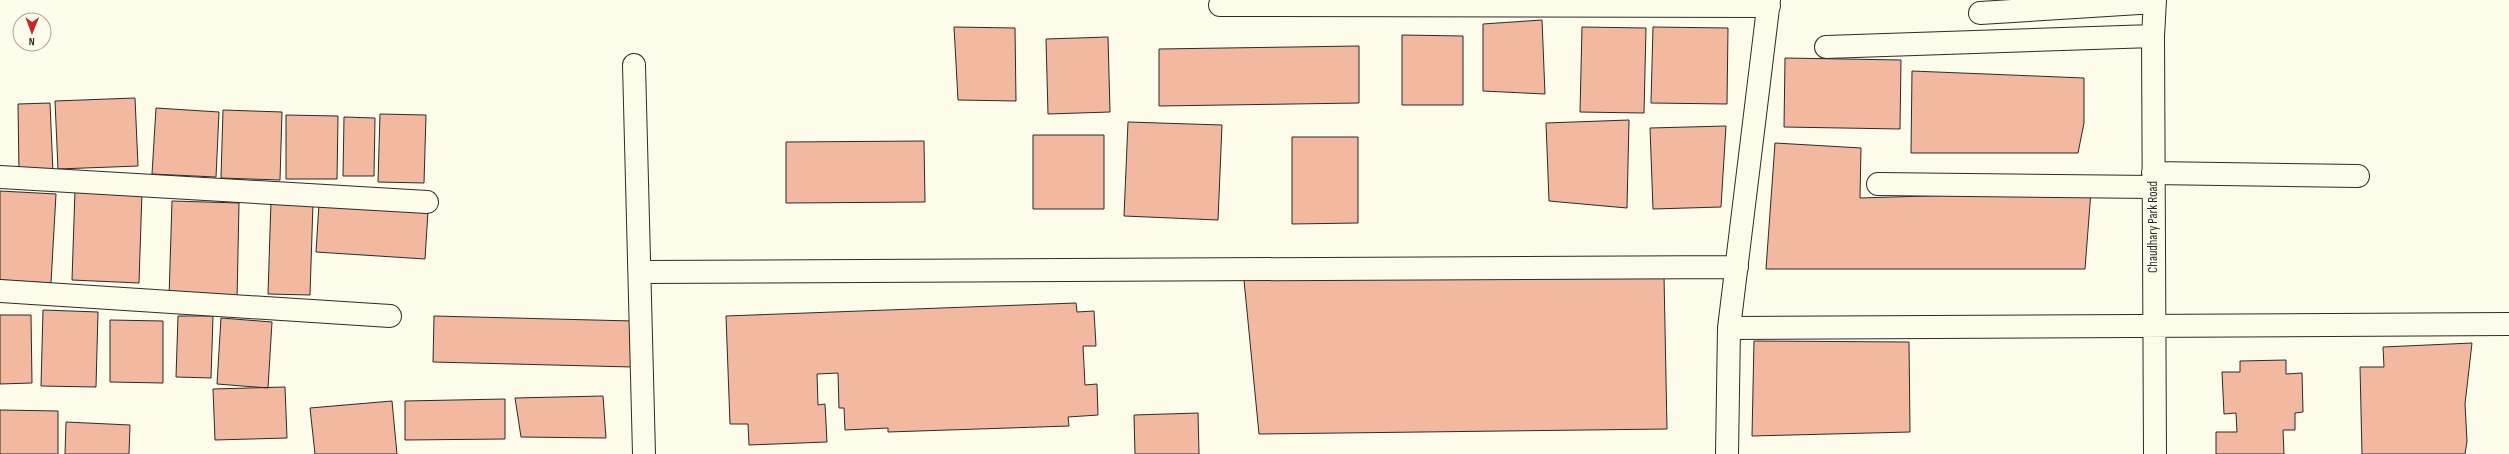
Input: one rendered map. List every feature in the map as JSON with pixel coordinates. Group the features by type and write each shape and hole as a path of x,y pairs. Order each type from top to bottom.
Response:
{"street":[{"path":"1980,13 2112,2 2155,1"},
{"name":"Chaudhary Park Road","path":"2155,1 2153,36 2155,454"},
{"path":"1220,5 1769,3 1730,328 1727,454"},
{"path":"1826,47 2153,36"},
{"path":"634,65 644,454"},
{"path":"1878,184 2358,176"},
{"path":"0,177 427,202"},
{"path":"640,272 1737,267"},
{"path":"0,291 390,316"},
{"path":"1730,328 2509,324"}],"building":[{"path":"1542,20 1545,94 1483,91 1483,24"},
{"path":"954,27 1015,28 1016,101 958,100"},
{"path":"1582,27 1646,28 1644,113 1580,112"},
{"path":"1653,27 1728,28 1727,104 1651,103"},
{"path":"1402,35 1463,36 1463,105 1402,105"},
{"path":"1108,37 1110,112 1048,114 1046,39"},
{"path":"1359,46 1359,103 1159,106 1159,49"},
{"path":"1785,58 1901,60 1900,129 1784,127"},
{"path":"1912,71 2084,78 2084,123 2078,153 1911,153"},
{"path":"135,98 138,166 58,169 55,101"},
{"path":"50,103 53,173 19,173 18,104"},
{"path":"156,108 219,112 216,177 152,174"},
{"path":"223,110 282,112 280,180 221,178"},
{"path":"380,114 426,115 424,183 378,182"},
{"path":"286,115 338,116 337,179 286,179"},
{"path":"344,117 375,118 374,176 343,176"},
{"path":"1629,120 1627,208 1549,201 1546,123"},
{"path":"1128,122 1222,125 1218,220 1124,216"},
{"path":"1726,126 1721,207 1653,209 1650,128"},
{"path":"1033,135 1104,135 1104,209 1033,209"},
{"path":"1292,137 1358,137 1358,223 1292,224"},
{"path":"924,141 925,202 786,203 786,142"},
{"path":"1775,143 1861,148 1860,198 2091,191 2085,269 1766,269"},
{"path":"75,190 142,192 139,283 72,280"},
{"path":"0,191 56,194 51,283 0,280"},
{"path":"172,201 239,203 237,300 169,298"},
{"path":"271,201 313,203 310,295 268,294"},
{"path":"319,204 428,211 425,259 316,252"},
{"path":"1243,270 1664,276 1667,429 1259,434"},
{"path":"1076,303 1077,312 1094,311 1096,346 1083,346 1085,385 1097,384 1098,415 1068,417 1069,426 888,432 888,428 845,430 844,408 839,408 838,373 817,374 818,405 825,404 827,442 749,445 748,424 730,424 726,316"},
{"path":"43,310 98,312 96,387 41,386"},
{"path":"0,315 31,315 32,383 0,384"},
{"path":"178,316 213,316 211,378 176,377"},
{"path":"434,316 633,321 632,367 433,362"},
{"path":"221,318 272,322 268,388 217,384"},
{"path":"110,320 163,321 163,383 110,382"},
{"path":"1754,341 1909,342 1910,432 1752,436"},
{"path":"2472,343 2465,404 2467,441 2465,454 2362,454 2360,367 2384,367 2383,347"},
{"path":"2286,360 2286,374 2302,373 2303,412 2295,413 2295,430 2283,430 2284,454 2216,454 2216,432 2237,432 2236,413 2224,414 2222,372 2240,372 2240,361"},
{"path":"285,387 287,438 215,440 213,389"},
{"path":"603,396 606,438 521,437 515,398"},
{"path":"505,399 505,439 405,440 405,401"},
{"path":"392,401 397,454 315,454 310,408"},
{"path":"0,410 58,411 58,454 0,454"},
{"path":"1198,413 1199,454 1135,454 1134,415"},
{"path":"66,422 130,425 129,454 65,454"}]}
